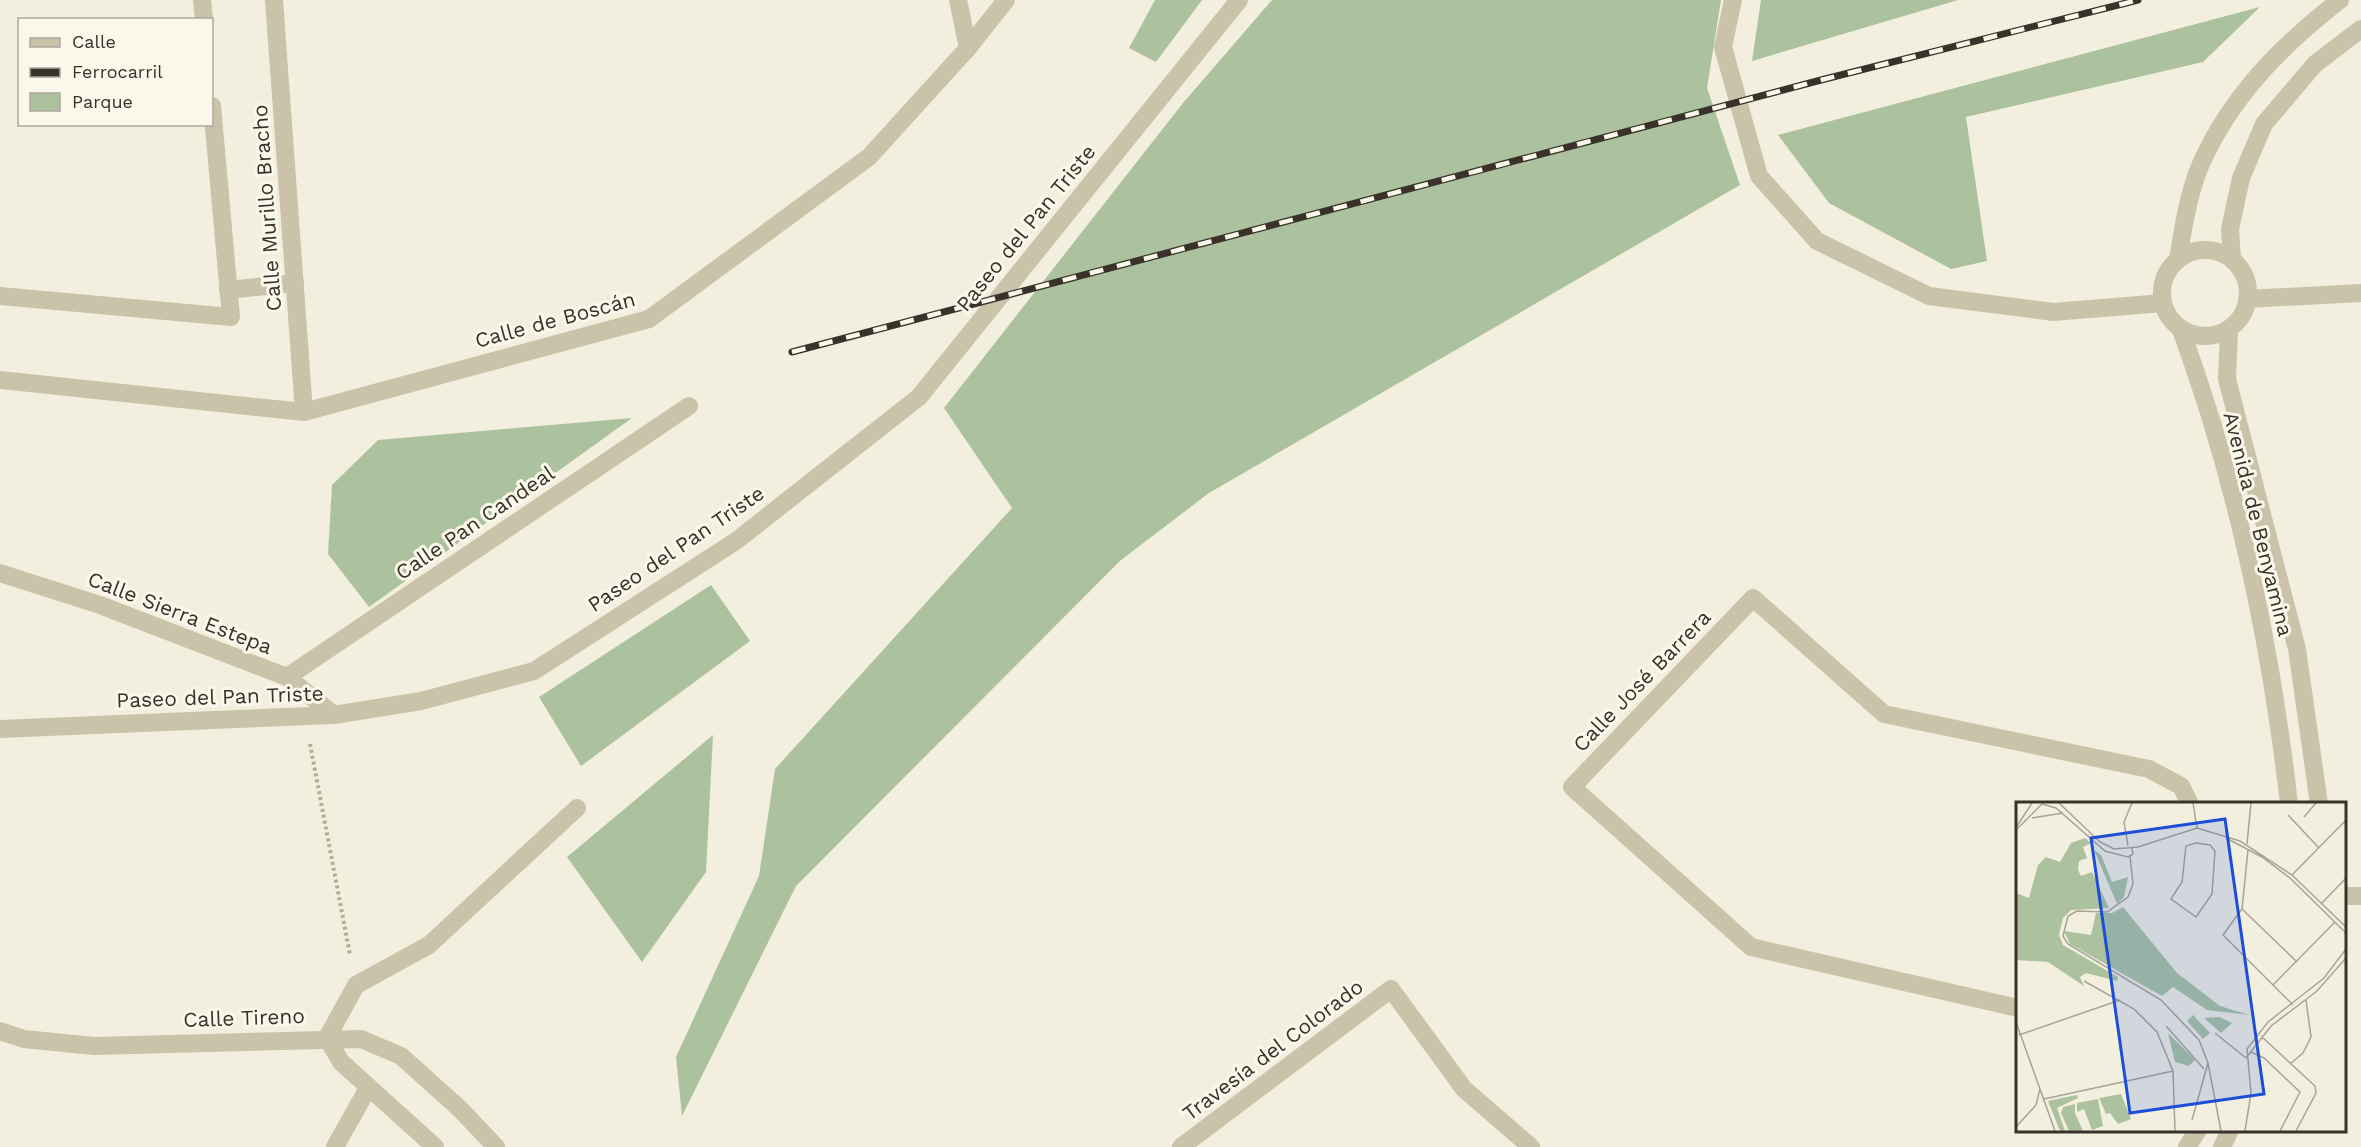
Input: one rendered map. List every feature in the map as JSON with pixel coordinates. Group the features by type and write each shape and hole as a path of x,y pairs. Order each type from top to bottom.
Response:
{"street":[{"path":"202,0 204,18"},
{"name":"Calle Murillo Bracho","path":"274,0 304,412"},
{"path":"958,0 968,48"},
{"name":"Calle de Boscán","path":"0,380 304,412 649,319 869,157 968,48 1006,0"},
{"name":"Paseo del Pan Triste","path":"0,729 334,716 421,701 534,671 736,541 919,398 1239,0"},
{"path":"1733,0 1723,47 1759,177 1817,242 1929,296 2053,312 2163,303 2162,287 2167,272 2178,260 2195,251 2215,251 2232,259 2245,277 2247,299 2241,316 2229,330 2213,336 2196,336 2181,330"},
{"path":"2178,260 2184,224 2200,167 2238,98 2295,35 2340,0"},
{"path":"2232,259 2230,229 2241,178 2264,124 2315,64 2361,29"},
{"path":"0,296 231,317 213,118"},
{"path":"228,290 295,283"},
{"path":"2247,299 2361,293"},
{"name":"Avenida de Benyamina","path":"2163,303 2169,318 2181,330 2199,379 2250,569 2282,741 2289,802"},
{"name":"Avenida de Benyamina","path":"2229,330 2227,379 2297,649 2319,802"},
{"name":"Calle Pan Candeal","path":"286,677 689,406"},
{"name":"Calle Sierra Estepa","path":"0,573 100,605 286,677 334,716"},
{"name":"Calle José Barrera","path":"2016,1008 1751,947 1572,787 1753,598 1884,714 2149,770 2181,786 2189,802"},
{"path":"356,985 429,945 577,808"},
{"name":"Calle Tireno","path":"0,1031 24,1039 94,1046 327,1038 356,985"},
{"name":"Travesía del Colorado","path":"1181,1147 1391,989 1464,1089 1531,1147"},
{"path":"327,1038 341,1062 435,1147"},
{"path":"327,1038 361,1039 401,1056 460,1109 496,1147"},
{"path":"335,1147 368,1088"},
{"path":"2187,1147 2197,1132"},
{"path":"2222,1147 2230,1132"}],"path":[{"path":"304,716 356,985"}],"green space":[{"path":"1155,0 1202,0 1156,62 1129,48"},
{"path":"1272,0 1721,0 1707,88 1740,185 1209,493 1121,560 796,886 682,1116 676,1057 759,876 775,769 1012,508 944,408 1183,103"},
{"path":"1761,0 1958,0 1752,61"},
{"path":"2260,7 2203,62 1966,117 1987,261 1951,269 1829,203 1778,135"},
{"path":"632,418 369,607 328,554 332,485 378,440"},
{"path":"711,585 750,641 581,766 539,697"},
{"path":"713,735 706,872 642,962 567,857"}],"railway":[{"path":"792,352 1821,80 2138,0"}]}
